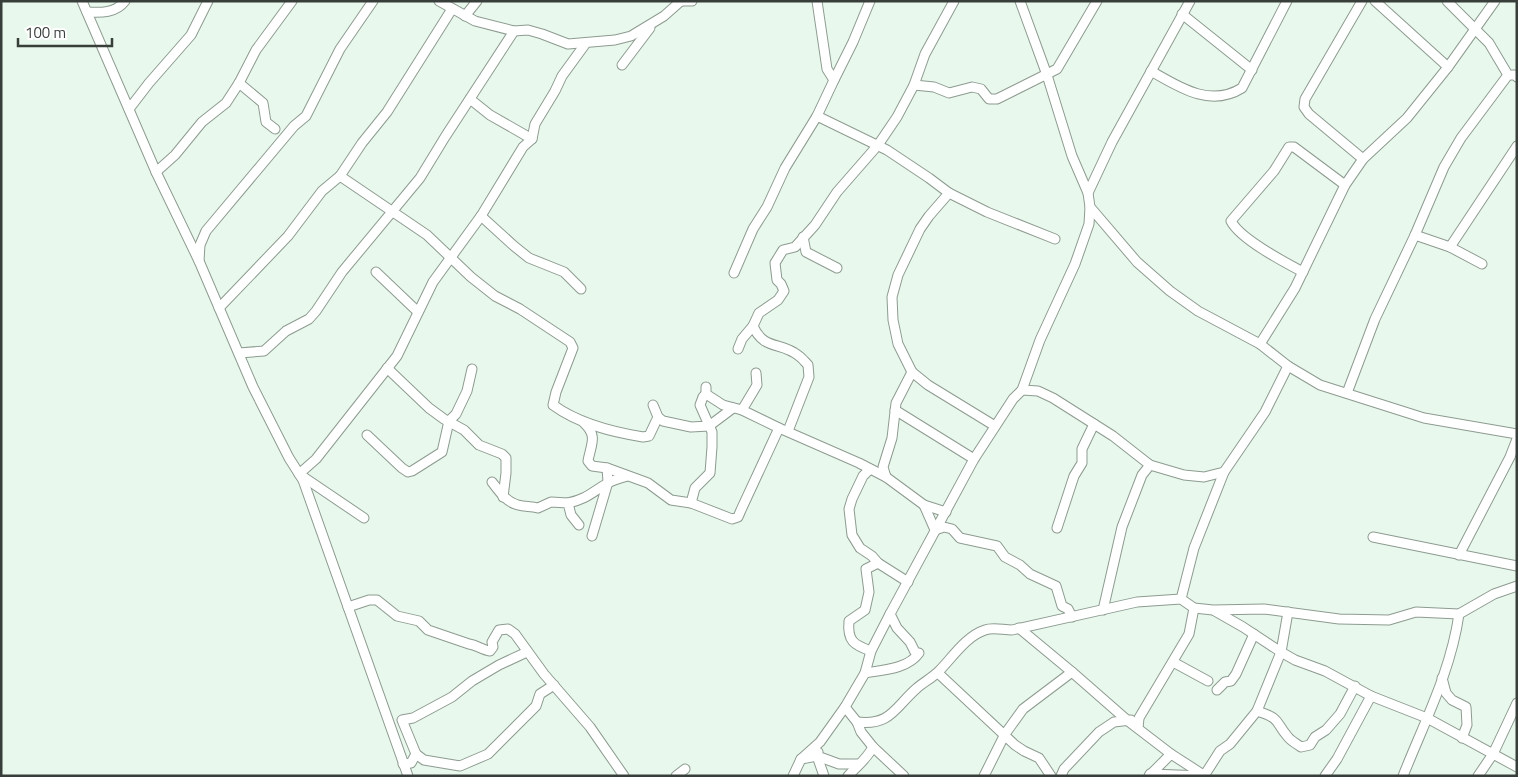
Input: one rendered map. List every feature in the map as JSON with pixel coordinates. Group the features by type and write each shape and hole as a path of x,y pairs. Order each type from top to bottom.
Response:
{"street":[{"path":"82,1 156,172 199,261 252,387 303,480 348,607 410,760"},
{"path":"87,12 109,12 124,4 125,1"},
{"path":"130,109 149,83 191,36 208,1"},
{"path":"156,172 175,155 202,122 226,103 256,50 292,1"},
{"path":"199,261 200,244 206,231 288,132 306,116 340,49 373,1"},
{"path":"439,1 475,21 514,31 528,30 568,44 616,40 631,36 655,22 680,2 692,1"},
{"path":"465,16 477,1"},
{"path":"817,1 827,69 834,80"},
{"path":"734,273 753,229 767,207 785,168 817,116 854,42 870,1"},
{"path":"738,349 742,339 753,326 759,313 778,300 784,291 777,280 775,263 783,250 795,247 815,225 837,192 878,145 898,117 914,85 925,54 954,1"},
{"path":"793,776 801,758 820,742 845,708 865,673 871,651 890,614 974,459 1013,399 1022,390 1030,365 1075,264 1089,224 1090,207 1088,193 1072,156 1020,1"},
{"path":"914,85 934,86 948,93 972,87 981,89 989,99 996,99 1057,69 1098,1"},
{"path":"1088,193 1112,142 1190,1"},
{"path":"1151,71 1185,91 1207,96 1234,93 1242,88 1287,1"},
{"path":"1362,1 1305,98 1304,107 1309,114 1363,159"},
{"path":"1374,1 1448,67"},
{"path":"1347,393 1375,319 1415,235 1444,167 1461,138 1513,76 1489,43 1447,1"},
{"path":"1260,344 1295,288 1345,186 1363,159 1407,118 1448,67 1495,1"},
{"path":"219,308 288,236 322,191 340,176 362,142 387,112 452,9"},
{"path":"1182,14 1252,70"},
{"path":"622,65 655,22"},
{"path":"239,353 264,351 286,331 309,318 326,297 342,272 420,178 514,31"},
{"path":"299,474 316,460 396,356 433,282 481,216 523,147 532,138 535,124 562,76 586,43"},
{"path":"239,83 263,103 266,122 275,129"},
{"path":"470,99 490,115 532,138"},
{"path":"817,116 878,145 949,193 987,212 1055,239"},
{"path":"1450,247 1517,146"},
{"path":"1303,272 1273,255 1241,233 1234,228 1231,221 1274,171 1289,147 1294,147 1345,186"},
{"path":"340,176 391,212 428,235 471,277 496,296 520,309 570,342 573,348 553,405 596,426 643,438 649,436 658,417"},
{"path":"949,193 920,229 898,275 892,297 893,320 898,344 912,372 928,385 995,426"},
{"path":"1090,207 1137,262 1170,291 1198,311 1260,344 1288,366 1320,385 1424,418 1517,434"},
{"path":"481,216 529,258 564,272 581,289"},
{"path":"1415,235 1450,247 1482,264"},
{"path":"803,237 806,252 837,268"},
{"path":"376,272 418,312"},
{"path":"578,418 591,429 594,438 588,461 592,466 607,468 648,483 671,500 690,503 727,518 738,517 784,430 809,377 808,365 799,355 763,341 757,335 753,326"},
{"path":"1181,599 1194,548 1224,472 1264,412 1288,366"},
{"path":"387,368 429,408 464,430 479,445 502,454 506,458 504,498"},
{"path":"367,435 408,472 412,471 442,452 449,421 456,414 467,390 472,369"},
{"path":"886,477 883,467 892,438 895,410 900,393 912,372"},
{"path":"653,405 658,417 663,421 691,428 708,426 737,409 758,385 756,373"},
{"path":"690,503 695,488 710,473 712,432 700,405 706,390 723,405 737,409 870,469 886,477 924,505 946,512"},
{"path":"1022,390 1038,391 1053,398 1114,436 1150,465 1184,475 1204,477 1224,472"},
{"path":"895,410 974,459"},
{"path":"1057,528 1074,476 1082,463 1082,449 1094,424"},
{"path":"1458,555 1510,457 1517,439"},
{"path":"1103,610 1122,527 1142,475 1150,465"},
{"path":"592,536 608,482 607,468"},
{"path":"870,469 863,476 849,509 854,541 878,563 908,582"},
{"path":"299,474 364,518"},
{"path":"492,482 504,498 519,505 538,508 551,502 568,503 580,500 598,491 608,482 627,476"},
{"path":"568,503 571,515 579,525"},
{"path":"924,505 935,530"},
{"path":"935,530 944,527 952,529 960,538 998,546 1005,557 1020,565 1030,574 1056,586 1062,606 1068,609 1072,617"},
{"path":"1373,537 1517,566"},
{"path":"871,651 856,645 848,631 849,621 865,610 869,592 866,569 878,563"},
{"path":"857,722 871,724 896,711 918,687 938,673 963,646 980,632 993,628 1006,630 1019,628 1137,602 1181,599 1194,608 1213,610 1264,609 1340,619 1389,620 1416,612 1459,614 1494,594 1517,586"},
{"path":"348,607 370,600 377,600 397,616 419,621 428,630 469,644 476,644 484,650 490,651 493,647 492,642 499,630 508,629 515,634 544,674 590,727 624,776"},
{"path":"1138,728 1138,718 1190,634 1194,608"},
{"path":"1213,610 1295,660 1326,671 1371,696 1427,718 1517,767"},
{"path":"1204,776 1220,751 1230,744 1257,711 1281,652 1288,612"},
{"path":"865,673 898,667 916,657 919,653 915,652 910,642 896,628 890,614"},
{"path":"1403,776 1437,696 1456,638 1459,614"},
{"path":"1019,628 1128,721 1171,754 1204,776"},
{"path":"1217,690 1226,682 1231,681 1236,674 1254,634"},
{"path":"408,776 410,760 402,720 413,718 452,697 472,681 499,665 527,652"},
{"path":"1173,662 1208,681"},
{"path":"984,776 1005,734 1023,709 1072,672"},
{"path":"938,673 984,717 1024,751 1039,758 1051,776"},
{"path":"1442,678 1446,693 1452,700 1466,707 1467,725 1462,738"},
{"path":"410,760 424,760 460,766 488,754 536,706 540,694 545,689 554,685"},
{"path":"1257,711 1270,715 1277,720 1290,740 1301,747 1310,745 1315,737 1326,730 1340,714 1355,686"},
{"path":"1325,776 1337,759 1371,696"},
{"path":"1478,776 1493,754 1517,703"},
{"path":"845,708 857,722 861,732 873,747 904,776"},
{"path":"1061,776 1064,768 1098,732 1114,722 1138,718"},
{"path":"820,742 817,756 824,776"},
{"path":"848,776 867,758 873,747"},
{"path":"1149,775 1171,754"},
{"path":"801,758 817,756 839,764 859,764"},
{"path":"867,758 881,756"},
{"path":"676,776 685,769"},
{"path":"1149,775 1204,776"}]}
